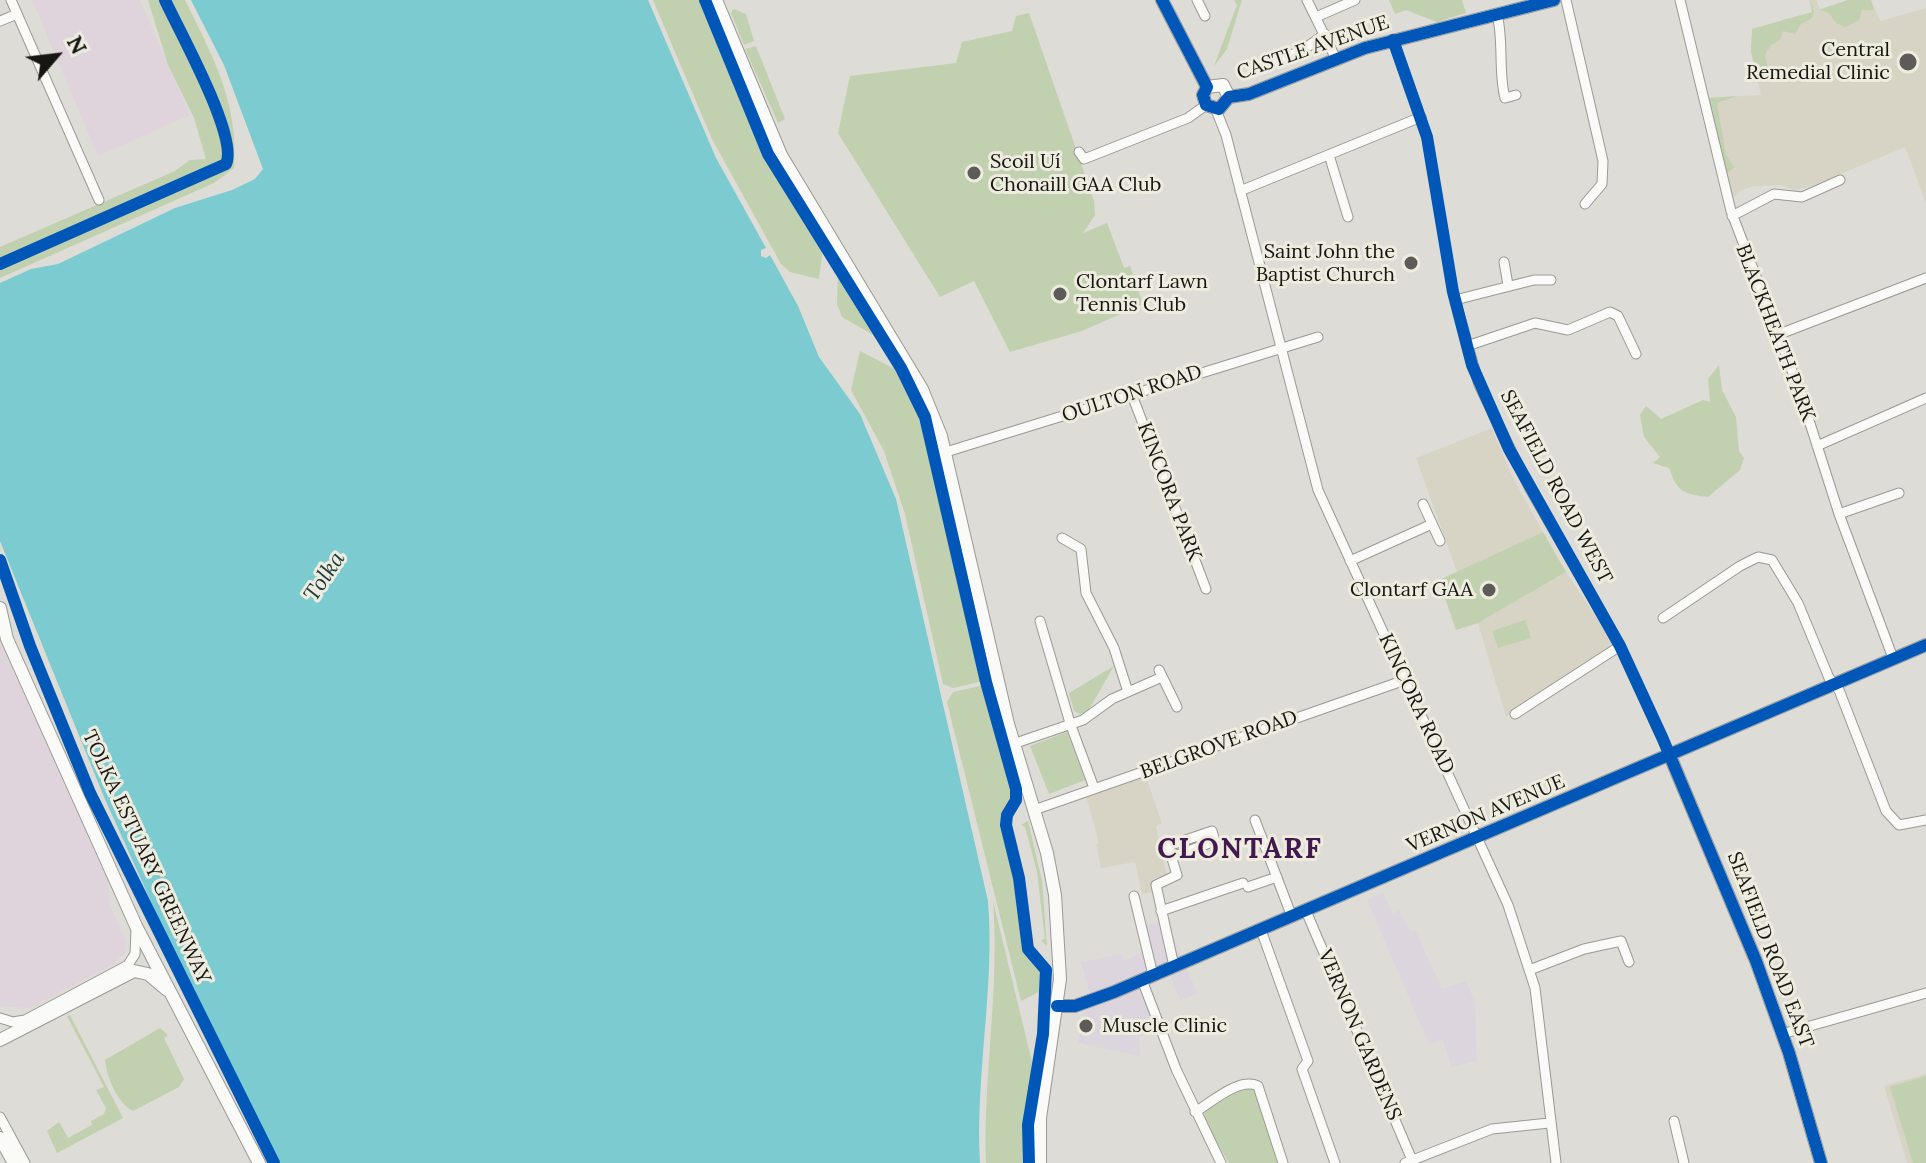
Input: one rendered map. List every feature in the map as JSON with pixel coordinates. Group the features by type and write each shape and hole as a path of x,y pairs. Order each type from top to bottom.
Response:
{"main road":[{"path":"716,0 781,155 922,389 946,452 1013,744 1034,810 1057,908 1060,950 1057,1006 1040,1118 1040,1163"},
{"path":"722,14 728,0"},
{"path":"1162,0 1207,87 1203,95 1211,108"},
{"name":"CASTLE AVENUE","path":"1229,97 1249,94 1393,40 1534,2 1554,0"},
{"name":"CASTLE AVENUE","path":"1207,87 1220,84 1229,97"},
{"name":"CASTLE AVENUE","path":"1211,108 1225,106 1229,97"},
{"path":"0,608 7,639 136,926 259,1163"},
{"name":"VERNON AVENUE","path":"1057,1006 1085,1002 1148,977 1478,839 1926,645"},
{"name":"SEAFIELD ROAD EAST","path":"1670,756 1728,891 1782,1034 1821,1163"},
{"path":"1648,766 1678,776"},
{"path":"0,1040 134,971 145,972 170,992"},
{"path":"1054,1028 1085,1002"},
{"path":"0,1138 14,1163"}],"street":[{"path":"11,0 99,200"},
{"path":"1197,0 1205,16"},
{"path":"1307,0 1336,59"},
{"path":"1316,17 1355,0"},
{"path":"1566,0 1603,161 1602,184 1585,204"},
{"name":"BLACKHEATH PARK","path":"1680,0 1716,163 1732,216 1893,658"},
{"path":"0,21 17,14"},
{"path":"1497,14 1503,54 1503,90 1505,98 1516,95"},
{"path":"1262,67 1303,50 1325,34"},
{"name":"SEAFIELD ROAD WEST","path":"1393,40 1421,117 1455,300 1479,385 1509,449 1620,646 1670,756"},
{"path":"1079,152 1084,159 1211,108"},
{"name":"KINCORA ROAD","path":"1211,108 1240,191 1318,490 1478,839 1532,969 1556,1163"},
{"path":"1240,191 1421,117"},
{"path":"1329,155 1348,217"},
{"path":"1732,216 1774,194 1802,197 1840,180"},
{"path":"1504,262 1508,285"},
{"path":"1777,335 1926,278"},
{"path":"1455,300 1508,285 1551,280"},
{"path":"1467,346 1535,323 1568,330 1610,312 1618,316 1636,354"},
{"name":"OULTON ROAD","path":"946,452 1222,364 1318,337"},
{"name":"KINCORA PARK","path":"1132,395 1206,589"},
{"path":"1817,446 1926,398"},
{"path":"1839,514 1899,493"},
{"path":"1423,504 1440,541"},
{"path":"1350,561 1432,524"},
{"path":"1062,538 1081,549 1086,593 1114,648 1128,692"},
{"path":"1663,618 1740,566 1758,557 1772,560 1798,603 1892,821 1910,825 1926,820"},
{"path":"1040,621 1070,723 1094,788"},
{"path":"1515,714 1620,646"},
{"path":"1013,744 1087,718 1112,699 1161,673 1177,707"},
{"name":"BELGROVE ROAD","path":"1034,810 1405,680"},
{"path":"1255,820 1292,917"},
{"path":"1172,857 1215,841 1212,831 1174,843 1169,849 1177,875 1156,885 1174,966"},
{"path":"1161,911 1277,877"},
{"path":"1134,896 1148,977 1195,1112 1221,1163"},
{"name":"VERNON GARDENS","path":"1306,911 1409,1161"},
{"path":"0,1018 13,1022 25,1020 128,965 135,954 136,926"},
{"path":"1261,930 1308,1061 1302,1069 1335,1163"},
{"path":"1532,969 1584,949 1621,941 1629,962"},
{"path":"1782,1034 1926,993"},
{"path":"1195,1112 1241,1084 1250,1082 1258,1086 1283,1163"},
{"path":"0,1117 25,1163"},
{"path":"1674,1121 1684,1163"},
{"path":"1409,1161 1492,1129 1549,1123"}],"shaded area":[{"path":"32,0 140,0 190,115 98,156"},
{"path":"1809,0 1816,0 1820,9 1848,0 1871,0 1880,21 1926,8 1926,203 1905,147 1812,186 1795,190 1780,185 1753,186 1740,191 1732,200 1708,98 1761,95 1751,51 1752,29 1812,12"},
{"path":"1492,428 1511,474 1543,532 1457,572 1416,458"},
{"path":"1566,572 1614,644 1506,717 1478,623"},
{"path":"0,642 108,881 110,905 126,941 125,953 112,965 30,1008 0,1006"},
{"path":"1145,774 1162,823 1156,826 1167,876 1152,879 1154,892 1142,894 1135,862 1101,868 1096,844 1099,843 1086,796"},
{"path":"1383,892 1393,914 1399,910 1410,931 1415,930 1442,989 1466,981 1475,1003 1477,1061 1451,1067 1443,1040 1428,1042 1367,900"},
{"path":"1160,922 1173,938 1198,994 1180,1000 1169,974 1139,985 1156,1030 1139,1037 1140,1056 1078,1043 1089,991 1081,962 1122,954 1125,960 1148,950 1143,926"},
{"path":"1926,1074 1926,1163 1907,1163 1884,1086"}],"green space":[{"path":"148,0 185,0 214,61 228,101 234,168 214,183 0,278 0,247 175,171 190,160 206,159 194,118 168,65"},
{"path":"653,0 702,0 762,146 823,248 819,279 790,272 781,264 712,139"},
{"path":"1234,0 1242,0 1227,49 1214,66 1237,5"},
{"path":"1389,0 1462,0 1466,13 1437,22 1406,10 1395,14"},
{"path":"1810,0 1814,12 1812,18 1801,24 1795,34 1783,31 1780,40 1771,45 1765,55 1769,73 1758,83 1751,51 1752,29 1812,12"},
{"path":"1848,0 1871,0 1874,10 1862,10 1859,20 1845,27 1836,23 1829,13 1819,10"},
{"path":"734,9 746,14 754,41 744,45 731,13"},
{"name":"Scoil Uí Chonaill GAA Club","path":"1029,13 1094,201 1095,215 1083,233 1107,223 1124,268 1130,266 1143,304 1082,331 1010,352 974,281 940,297 838,133 850,76 956,63 962,42 1012,31 1016,16"},
{"path":"756,46 785,119 778,123 745,49"},
{"path":"1737,96 1717,103 1726,155 1734,167 1727,173 1708,98"},
{"path":"838,272 880,339 842,317 837,304"},
{"path":"860,351 899,371 926,430 983,681 953,688 943,684 905,514 884,451 851,390"},
{"path":"1719,365 1722,390 1736,417 1739,451 1744,458 1740,470 1708,497 1693,495 1679,487 1669,468 1653,463 1660,457 1644,437 1640,415 1646,406 1661,419 1703,400 1710,402 1708,379"},
{"name":"Clontarf GAA","path":"1543,532 1566,572 1478,623 1456,630 1439,580"},
{"path":"1525,620 1531,638 1498,648 1492,631"},
{"path":"1114,666 1088,711 1080,714 1074,711 1069,693"},
{"path":"984,685 1015,795 1005,825 1018,879 1026,949 1040,971 1041,991 1021,1001 947,702 953,692"},
{"path":"1067,732 1085,780 1049,794 1030,746"},
{"path":"1028,821 1042,881 1047,946 1041,940 1045,939 1037,872 1025,827 1021,825"},
{"path":"993,901 1032,1062 1026,1125 1027,1163 986,1163 995,934"},
{"path":"70,1015 123,1118 57,1153 47,1131 59,1122 68,1138 92,1125 91,1121 104,1114 106,1108 96,1090 104,1087 67,1016"},
{"path":"160,1028 168,1035 164,1038 184,1079 179,1087 133,1111 122,1102 114,1089 105,1060"},
{"path":"1926,1076 1926,1163 1913,1163 1890,1087"},
{"path":"1242,1087 1254,1088 1280,1163 1229,1163 1204,1121 1205,1109"}],"water":[{"name":"Tolka","path":"191,0 648,0 716,158 766,248 761,250 761,256 766,258 770,255 798,306 819,357 860,414 896,499 988,901 989,967 980,1097 980,1163 278,1163 188,984 104,797 0,541 0,283 31,269 58,264 175,208 232,190 255,179 263,169 224,65"}],"cycle path":[{"path":"0,264 226,164 228,150 216,108 165,0"},
{"path":"705,0 768,154 901,368 925,417 986,682 1016,789 1016,800 1007,815 1006,825 1019,878 1028,949 1046,970 1043,1034 1028,1125 1029,1163"},
{"path":"1162,0 1207,87 1203,95 1206,105 1219,109 1229,97"},
{"path":"1229,97 1249,94 1365,48 1554,0"},
{"path":"1393,40 1427,137 1453,292 1472,365 1509,449 1620,646 1662,737 1756,961 1789,1053 1821,1163"},
{"name":"TOLKA ESTUARY GREENWAY","path":"0,560 30,646 90,793 274,1163"},
{"path":"1057,1006 1075,1006 1114,992 1926,645"}],"place":[{"name":"Central Remedial Clinic","path":"1908,62"},
{"name":"Scoil Uí Chonaill GAA Club","path":"974,173"},
{"name":"Saint John the Baptist Church","path":"1411,263"},
{"name":"Clontarf Lawn Tennis Club","path":"1060,294"},
{"name":"Clontarf GAA","path":"1489,590"},
{"name":"Muscle Clinic","path":"1086,1026"}],"district":[{"name":"CLONTARF","path":"1240,850"}]}
